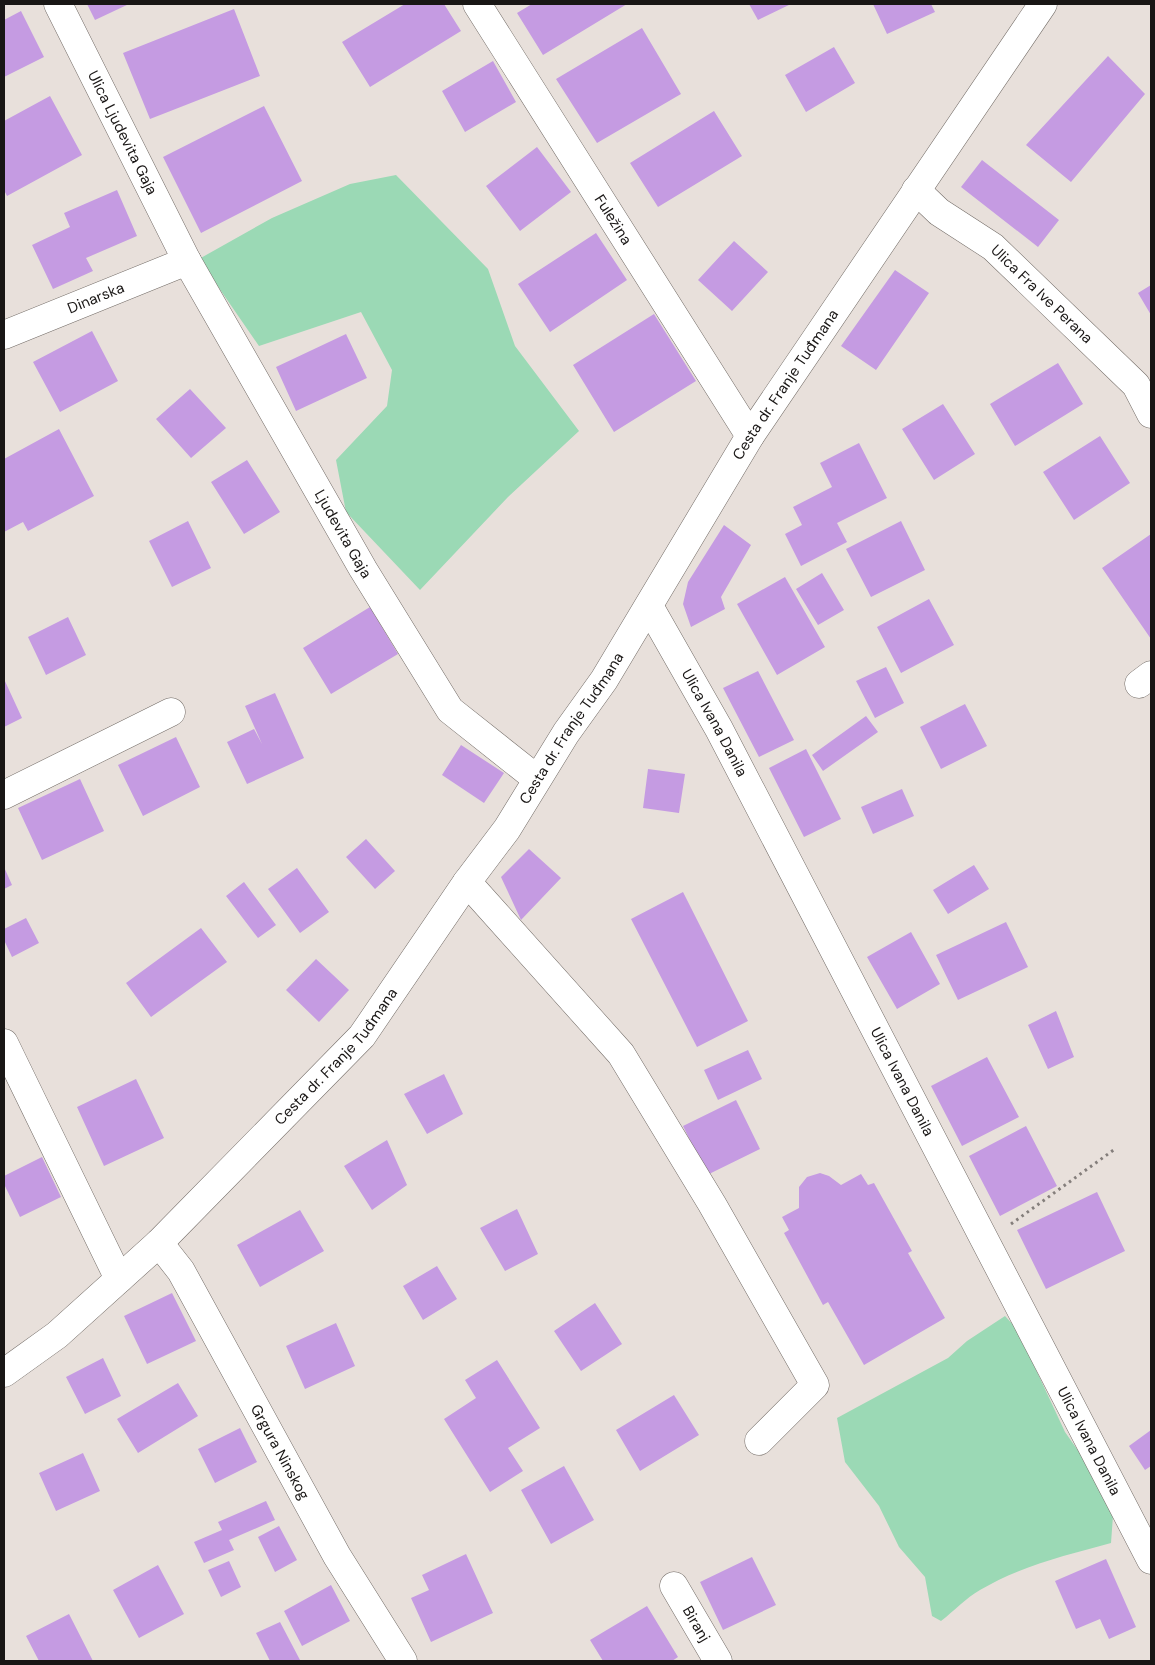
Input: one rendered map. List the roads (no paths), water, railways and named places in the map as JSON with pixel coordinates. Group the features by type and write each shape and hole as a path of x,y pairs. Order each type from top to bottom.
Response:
{"street":[{"name":"Ulica Ljudevita Gaja","path":"58,4 187,261"},
{"name":"Fuležina","path":"477,4 750,436"},
{"name":"Cesta dr. Franje Tuđmana","path":"4,1373 57,1335 160,1242 362,1036 467,882 507,829 537,779 604,680 650,606 750,436 1037,7"},
{"name":"Ulica Fra Ive Perana","path":"916,190 939,212 993,247 1136,385 1151,414"},
{"name":"Dinarska","path":"4,335 187,261"},
{"name":"Ljudevita Gaja","path":"187,261 363,569 450,710 537,779"},
{"name":"Ulica Ivana Danila","path":"650,606 719,728 1151,1560"},
{"path":"4,795 170,712"},
{"path":"467,882 621,1054 712,1204 815,1385 759,1441"},
{"path":"4,1043 119,1279"},
{"name":"Grgura Ninskog","path":"160,1242 182,1271 337,1556 403,1661"},
{"name":"Biranj","path":"674,1586 718,1661"}]}
